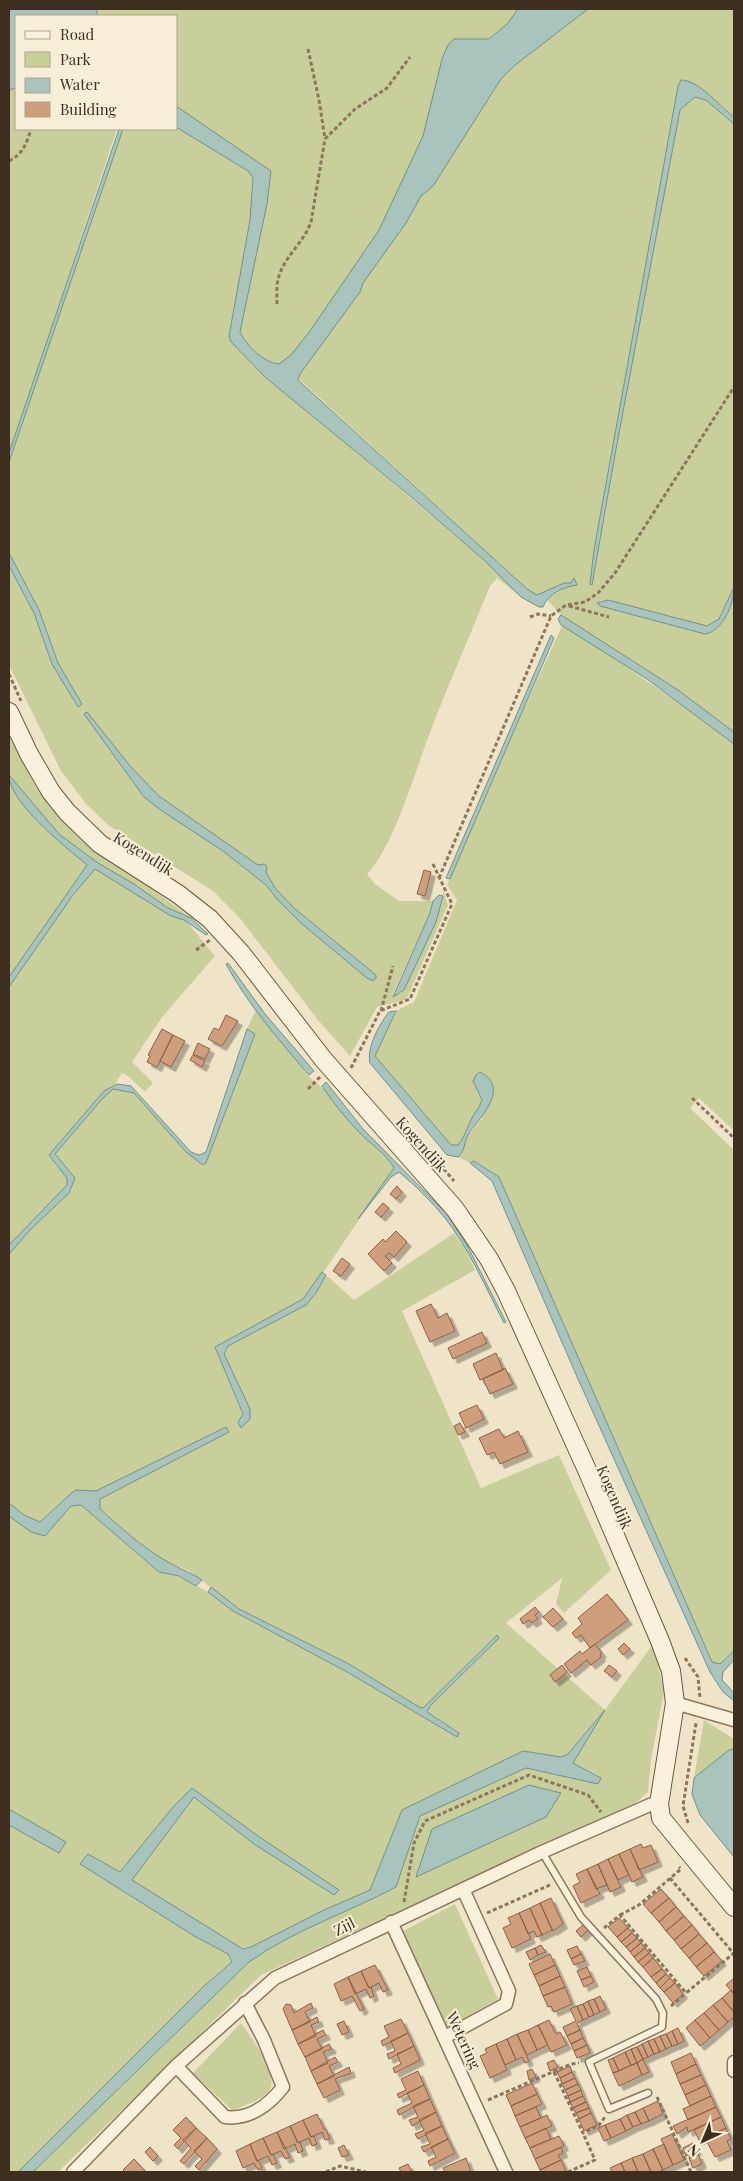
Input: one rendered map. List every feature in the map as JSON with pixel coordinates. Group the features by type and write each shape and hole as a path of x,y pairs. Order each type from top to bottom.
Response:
{"street":[{"name":"Kogendijk","path":"16,708 34,762 51,792 67,812 100,844 178,894 210,919 345,1068 455,1209 499,1276 588,1470 660,1641 674,1680 675,1703 660,1804"},
{"path":"675,1703 700,1708 734,1720"},
{"name":"Zijl","path":"73,2172 176,2066 275,1978 542,1852 652,1804 660,1804"},
{"path":"660,1804 661,1818 664,1823 734,1907"},
{"path":"445,2037 506,2004 509,1991 463,1889"},
{"name":"Wetering","path":"396,1920 445,2037 506,2172"},
{"path":"176,2066 225,2117 235,2118 244,2116 262,2108 275,2097 283,2087 264,2040 245,2003"},
{"path":"734,2062 734,2071"}],"lane":[{"path":"542,1852 581,1918 656,1999 663,2013 662,2027 589,2062 610,2109 648,2093"}],"path":[{"path":"277,304 277,286 281,270 308,231 311,222 325,139 308,49"},
{"path":"325,139 350,113 387,88 410,57"},
{"path":"9,161 24,148 31,130"},
{"path":"439,878 551,616 566,605 585,602 592,598 616,573 734,387"},
{"path":"566,605 609,617"},
{"path":"530,617 538,614 551,616"},
{"path":"9,674 16,708"},
{"path":"381,1011 410,999 452,904 432,862"},
{"path":"357,1072 345,1068 381,1011 393,966"},
{"path":"692,1098 734,1138"},
{"name":"Kogendijk","path":"424,1147 456,1183"},
{"path":"684,1657 698,1677 700,1708 683,1806 685,1817 693,1829"},
{"path":"396,1920 407,1890 414,1843 425,1821 529,1775 588,1796 608,1823"},
{"path":"596,1935 620,1915 640,1905 681,1869 675,1862"},
{"path":"663,2013 734,1953 670,1878"},
{"path":"476,1918 559,1880"},
{"path":"620,1915 686,1993"},
{"path":"476,2105 571,2064 589,2062"},
{"path":"554,2072 595,2160 568,2172"},
{"path":"648,2093 657,2096 691,2172"},
{"path":"583,2133 599,2125 610,2109"},
{"path":"326,2172 340,2166 366,2172"}],"green space":[{"path":"9,9 576,9 503,61 286,383 236,337 263,176 178,120 178,15 15,15 15,130 117,130 9,457"},
{"path":"588,9 734,9 734,117 697,85 678,86 594,550 590,584 592,584 680,110 695,97 706,100 734,124 734,587 719,619 707,626 608,600 600,601 600,606 705,634 721,624 734,597 734,732 678,690 561,615 546,599 567,587 576,585 574,579 571,583 564,583 537,595 527,589 299,379 300,374 360,292 363,283 406,223 421,196 433,186 501,79 514,66"},
{"path":"178,128 248,171 253,178 250,220 229,336 231,342 291,397 484,560 526,601 497,578 490,586 435,719 410,790 394,828 377,862 367,874 375,884 399,901 433,901 430,913 393,994 400,994 404,990 443,896 443,890 448,905 408,996 404,1000 377,1007 350,1056 318,1020 239,917 213,891 108,825 86,804 61,771 9,665 9,566 34,613 52,664 78,707 79,699 58,663 39,610 9,553 9,462 123,130 178,130","holes":["131,767 159,796 258,865 267,867 266,872 275,888 294,908 376,975 376,978 318,936 290,912 266,885 128,775"]},
{"path":"562,626 583,637 734,741 734,1131 699,1098 690,1108 734,1150 734,1651 720,1664 712,1662 499,1177 475,1161 470,1163 458,1157 461,1155 468,1135 482,1119 486,1075 481,1072 476,1075 477,1092 482,1100 465,1137 458,1145 451,1145 375,1056 396,1011 414,1002 457,900 447,885 496,770"},
{"path":"9,731 33,782 49,806 82,841 137,878 191,918 168,908 134,884 91,867 186,921 215,956 163,1016 132,1062 153,1083 145,1092 128,1076 122,1073 115,1084 104,1091 49,1155 67,1178 67,1185 9,1245"},
{"path":"256,1010 312,1080 325,1090 359,1132 382,1153 394,1168 308,1295 215,1347 243,1414 238,1422 242,1428 250,1419 250,1409 224,1354 228,1346 306,1305 316,1293 326,1275 354,1300 454,1233 465,1249 475,1270 402,1311 481,1488 559,1455 611,1570 564,1613 556,1604 562,1578 506,1623 605,1710 653,1644 664,1691 651,1760 648,1792 635,1803 261,1975 58,2172 33,2172 249,1962 284,1940 396,1887 420,1816 526,1768 598,1784 601,1777 573,1763 602,1713 568,1754 561,1757 523,1751 402,1810 370,1890 324,1910 251,1947 243,1949 132,1880 194,1797 254,1844 334,1894 338,1890 258,1836 192,1788 173,1807 120,1872 88,1855 80,1864 196,1937 228,1954 232,1962 204,1986 18,2172 9,2172 9,1515 44,1536 71,1506 81,1505 159,1572 178,1576 208,1592 233,1611 349,1673 457,1737 459,1732 427,1712 430,1706 499,1638 496,1635 423,1708 419,1707 349,1664 239,1609 188,1570 169,1563 142,1546 100,1509 100,1499 228,1432 226,1427 95,1492 75,1490 40,1522 24,1515 9,1503 9,1254 75,1178 55,1154 113,1089 134,1093 186,1152 206,1163 254,1035 247,1029","holes":["529,1785 560,1793 432,1829"]},
{"path":"704,1720 734,1739 734,1749 729,1750 694,1778"},
{"path":"455,1904 498,1999 447,2028 399,1933"},
{"path":"241,2023 262,2055 270,2074 271,2082 267,2093 233,2111 193,2073"}],"water":[{"path":"9,9 96,9 98,15 15,15 15,88 9,90"},
{"path":"518,9 588,9 514,66 501,79 433,186 421,196 406,223 363,283 360,292 300,374 298,380 527,589 537,595 564,583 571,583 574,578 577,585 566,587 552,595 543,607 539,607 521,597 484,560 410,496 266,378 231,342 229,336 250,220 253,178 248,171 178,128 178,107 271,171 267,204 240,332 262,357 279,364 291,355 310,331 379,230 423,136 442,59 448,45 454,39 489,39 507,24"},
{"path":"681,80 695,84 709,94 734,117 734,124 706,100 695,97 680,110 592,585 590,584 594,550 678,86"},
{"path":"119,130 123,130 9,462 9,453"},
{"path":"9,553 39,610 58,663 82,704 78,707 52,664 34,613 9,566"},
{"path":"734,587 730,609 726,616 717,628 705,634 600,606 597,603 608,600 707,626 719,619"},
{"path":"561,615 678,690 734,732 734,744 647,679 561,625 558,619"},
{"path":"551,635 554,638 450,879 446,878"},
{"path":"87,712 131,767 159,796 258,865 265,864 267,867 266,872 275,888 294,908 376,975 376,978 373,981 367,978 302,924 266,885 223,851 144,797 84,714"},
{"path":"9,775 59,834 98,863 134,884 168,908 191,918 208,934 206,935 184,920 171,916 95,869 73,895 9,987 9,977 87,865 53,836 28,811 11,786"},
{"path":"439,895 443,896 436,922 404,990 393,997 430,913 433,901"},
{"path":"228,963 265,1014 314,1071 309,1075 254,1008 226,964"},
{"path":"396,1011 375,1056 451,1145 458,1145 481,1103 482,1100 473,1081 476,1075 480,1072 489,1078 493,1086 490,1102 469,1133 462,1152 458,1157 447,1155 370,1063 370,1050 378,1029 389,1012"},
{"path":"247,1029 255,1034 206,1163 203,1165 186,1152 134,1093 113,1089 55,1154 75,1178 69,1193 31,1229 9,1254 9,1245 67,1185 67,1178 49,1155 104,1091 117,1084 131,1086 191,1152 199,1155 206,1152"},
{"path":"326,1082 363,1129 447,1214 468,1247 506,1322 504,1323 477,1269 454,1230 429,1200 399,1172 391,1177 358,1219 394,1168 387,1158 339,1110 322,1086"},
{"path":"474,1161 499,1177 712,1662 720,1664 734,1651 734,1660 723,1672 722,1680 734,1693 734,1701 723,1692 710,1672 578,1379 492,1181 470,1163"},
{"path":"322,1272 326,1275 316,1293 306,1305 228,1346 224,1354 250,1409 250,1419 241,1428 238,1422 243,1414 215,1347 303,1299"},
{"path":"226,1427 229,1432 100,1499 100,1509 132,1537 172,1564 202,1580 196,1586 179,1576 159,1572 81,1505 71,1506 45,1536 31,1532 9,1516 9,1503 24,1515 40,1522 75,1490 96,1491"},
{"path":"211,1587 239,1609 349,1664 423,1708 497,1635 499,1638 430,1706 427,1712 459,1733 457,1737 349,1673 233,1611 208,1592"},
{"path":"605,1710 573,1763 601,1778 598,1784 526,1768 420,1816 396,1887 284,1940 249,1962 33,2172 18,2172 204,1986 232,1962 228,1954 196,1937 80,1864 88,1854 120,1872 173,1807 192,1788 258,1836 339,1890 334,1895 254,1844 194,1797 132,1880 243,1949 251,1947 324,1910 370,1890 402,1810 523,1751 561,1757 568,1754"},
{"path":"734,1749 734,1857 700,1815 692,1794 694,1778 729,1750"},
{"path":"529,1785 561,1793 546,1817 416,1877 432,1829"},
{"path":"9,1809 66,1842 59,1853 9,1825"}],"building":[{"path":"424,870 431,872 425,896 417,894"},
{"path":"226,1015 238,1021 222,1046 208,1039 214,1028 219,1030"},
{"path":"162,1029 173,1035 157,1067 147,1062 150,1056 148,1055"},
{"path":"173,1035 185,1041 171,1067 160,1061"},
{"path":"198,1043 210,1049 205,1059 193,1054"},
{"path":"193,1055 205,1061 202,1067 190,1060"},
{"path":"397,1186 402,1192 396,1199 390,1194"},
{"path":"383,1203 389,1208 381,1217 375,1212"},
{"path":"396,1231 407,1242 394,1257 389,1253 385,1256 392,1263 384,1271 368,1254 383,1239 385,1242"},
{"path":"342,1258 350,1264 341,1276 333,1271"},
{"path":"431,1304 438,1318 447,1313 455,1331 430,1342 416,1311"},
{"path":"482,1332 487,1343 453,1359 448,1348"},
{"path":"496,1353 503,1370 480,1380 473,1364"},
{"path":"505,1368 513,1384 490,1394 483,1379"},
{"path":"477,1405 484,1419 466,1428 459,1413"},
{"path":"460,1423 465,1432 458,1435 454,1426"},
{"path":"499,1429 504,1438 518,1431 528,1452 500,1464 494,1452 487,1455 479,1438"},
{"path":"607,1594 628,1620 590,1648 581,1635 576,1638 572,1633 582,1624 578,1618"},
{"path":"535,1607 539,1612 535,1615 538,1619 532,1623 529,1620 523,1624 520,1619"},
{"path":"553,1608 563,1619 553,1627 543,1617"},
{"path":"624,1643 630,1649 623,1655 618,1649"},
{"path":"595,1644 602,1653 600,1654 601,1657 591,1665 587,1660 571,1673 564,1664 580,1651 582,1654"},
{"path":"562,1665 567,1672 555,1682 550,1675"},
{"path":"609,1665 617,1671 612,1677 604,1671"},
{"path":"641,1844 643,1848 651,1845 658,1862 639,1870 630,1849"},
{"path":"630,1849 643,1877 632,1882 619,1854"},
{"path":"619,1854 629,1875 618,1880 608,1859"},
{"path":"608,1859 621,1887 610,1892 598,1864"},
{"path":"598,1864 607,1885 596,1889 587,1869"},
{"path":"587,1869 600,1894 581,1903 573,1886 580,1882 576,1874"},
{"path":"661,1889 669,1898 651,1913 643,1904"},
{"path":"551,1898 563,1924 553,1931 540,1903"},
{"path":"669,1898 676,1907 659,1922 651,1913"},
{"path":"540,1903 552,1930 542,1935 530,1908"},
{"path":"676,1907 684,1916 666,1931 659,1922"},
{"path":"530,1908 542,1935 537,1937 534,1931 528,1934 519,1913"},
{"path":"519,1913 531,1939 512,1948 503,1928 511,1924 508,1918"},
{"path":"684,1916 692,1925 674,1940 666,1931"},
{"path":"619,1918 628,1928 617,1937 608,1927"},
{"path":"583,1925 588,1930 581,1937 576,1931"},
{"path":"692,1925 699,1934 681,1949 674,1940"},
{"path":"628,1928 632,1933 621,1942 617,1937"},
{"path":"632,1933 637,1938 626,1947 621,1942"},
{"path":"699,1934 707,1943 689,1958 681,1949"},
{"path":"637,1938 641,1943 630,1952 626,1947"},
{"path":"641,1943 645,1948 634,1957 630,1952"},
{"path":"707,1943 714,1952 696,1967 689,1958"},
{"path":"541,1945 546,1952 538,1955 535,1948"},
{"path":"577,1946 581,1954 571,1959 567,1950"},
{"path":"535,1948 538,1955 530,1960 526,1952"},
{"path":"645,1948 649,1953 638,1962 634,1957"},
{"path":"714,1952 722,1961 704,1976 696,1967"},
{"path":"649,1953 653,1958 643,1967 638,1962"},
{"path":"550,1954 555,1965 534,1975 529,1964"},
{"path":"581,1954 585,1961 574,1965 571,1959"},
{"path":"653,1958 662,1969 651,1977 643,1967"},
{"path":"375,1965 388,1990 383,1992 379,1983 369,1988 361,1971"},
{"path":"555,1965 560,1976 539,1986 534,1975"},
{"path":"587,1967 591,1976 581,1980 577,1971"},
{"path":"662,1969 666,1974 656,1983 651,1977"},
{"path":"361,1971 374,1996 370,1998 366,1989 355,1994 348,1977"},
{"path":"666,1974 670,1978 660,1988 656,1983"},
{"path":"560,1976 565,1987 543,1996 539,1986"},
{"path":"591,1976 594,1982 584,1987 581,1980"},
{"path":"348,1977 364,2009 360,2011 352,1996 341,2001 334,1984"},
{"path":"670,1978 675,1983 664,1992 660,1988"},
{"path":"734,1978 734,1994 726,1985"},
{"path":"675,1983 683,1994 673,2003 664,1992"},
{"path":"565,1987 572,2004 554,2012 551,2006 548,2007 543,1996"},
{"path":"731,1990 734,1994 734,2012 722,1998"},
{"path":"600,1996 606,2009 600,2012 594,1999"},
{"path":"722,1998 734,2012 734,2017 728,2022 713,2005"},
{"path":"594,1999 600,2012 594,2015 588,2001"},
{"path":"588,2001 594,2015 589,2017 583,2004"},
{"path":"311,2003 313,2008 305,2012 310,2022 292,2030 283,2009 286,2004 291,2005 294,2013"},
{"path":"583,2004 589,2017 583,2020 577,2006"},
{"path":"713,2005 728,2022 719,2030 704,2013"},
{"path":"577,2006 583,2020 577,2023 580,2030 567,2036 563,2027 576,2021 570,2009"},
{"path":"704,2013 719,2030 710,2038 695,2020"},
{"path":"317,2017 319,2022 311,2025 316,2036 298,2044 292,2030"},
{"path":"401,2019 408,2033 383,2046 381,2041 389,2037 384,2026"},
{"path":"549,2020 556,2034 560,2032 567,2045 551,2052 538,2025"},
{"path":"695,2020 710,2038 700,2046 686,2028"},
{"path":"344,2021 349,2032 342,2035 337,2024"},
{"path":"538,2025 548,2045 537,2050 528,2030"},
{"path":"678,2028 684,2041 678,2044 672,2031"},
{"path":"323,2030 326,2035 317,2039 322,2049 305,2057 298,2044"},
{"path":"528,2030 537,2050 527,2055 517,2034"},
{"path":"580,2030 583,2038 571,2044 567,2036"},
{"path":"672,2031 678,2044 672,2046 666,2034"},
{"path":"408,2033 414,2046 389,2059 387,2054 395,2051 391,2041"},
{"path":"517,2034 529,2061 525,2063 522,2057 516,2060 507,2039"},
{"path":"666,2034 672,2046 666,2049 660,2036"},
{"path":"660,2036 666,2049 660,2052 654,2039"},
{"path":"583,2038 587,2045 574,2051 571,2044"},
{"path":"507,2039 516,2060 505,2065 496,2044"},
{"path":"654,2039 660,2052 654,2054 648,2041"},
{"path":"648,2041 654,2054 648,2057 642,2044"},
{"path":"329,2044 332,2049 323,2052 328,2063 311,2071 305,2057"},
{"path":"496,2044 507,2070 490,2078 480,2056 487,2053 485,2049"},
{"path":"642,2044 648,2057 643,2059 637,2047"},
{"path":"587,2045 590,2053 577,2058 574,2051"},
{"path":"414,2046 420,2060 395,2073 393,2068 401,2064 397,2054"},
{"path":"637,2047 643,2059 637,2063 631,2049"},
{"path":"631,2049 637,2063 631,2065 625,2052"},
{"path":"625,2052 631,2065 619,2071 613,2058"},
{"path":"691,2053 696,2064 676,2074 671,2062"},
{"path":"335,2057 338,2062 329,2066 334,2076 317,2084 311,2071"},
{"path":"613,2058 619,2071 613,2073 608,2060"},
{"path":"643,2059 649,2072 642,2075 637,2063"},
{"path":"554,2060 558,2067 550,2071 547,2063"},
{"path":"637,2063 642,2075 619,2086 613,2073"},
{"path":"696,2064 701,2075 680,2084 676,2074"},
{"path":"570,2066 572,2072 560,2078 557,2072"},
{"path":"349,2067 351,2073 335,2079 340,2090 324,2098 317,2084"},
{"path":"532,2069 536,2077 529,2080 527,2071"},
{"path":"418,2071 424,2085 399,2098 397,2094 406,2090 401,2079"},
{"path":"572,2072 575,2078 562,2084 560,2078"},
{"path":"701,2075 706,2085 685,2095 680,2084"},
{"path":"575,2078 578,2084 565,2090 562,2084"},
{"path":"532,2083 537,2094 511,2106 506,2095"},
{"path":"578,2084 581,2090 568,2096 565,2090"},
{"path":"424,2085 430,2099 399,2115 397,2110 412,2103 407,2093"},
{"path":"706,2085 711,2096 690,2106 685,2095"},
{"path":"581,2090 583,2096 570,2102 568,2096"},
{"path":"537,2094 542,2104 515,2116 511,2106"},
{"path":"583,2096 586,2102 573,2108 570,2102"},
{"path":"711,2096 716,2107 688,2120 683,2109"},
{"path":"430,2099 436,2112 412,2126 409,2120 418,2117 413,2106"},
{"path":"658,2101 663,2114 649,2121 643,2108"},
{"path":"586,2102 589,2108 576,2113 573,2108"},
{"path":"536,2107 541,2118 520,2127 515,2116"},
{"path":"716,2107 721,2117 688,2132 687,2127 677,2134 673,2126"},
{"path":"589,2108 591,2113 579,2119 576,2113"},
{"path":"643,2108 649,2121 641,2124 635,2112"},
{"path":"436,2112 442,2126 418,2139 415,2134 424,2130 419,2120"},
{"path":"635,2112 641,2124 633,2127 627,2115"},
{"path":"591,2113 597,2125 584,2131 579,2119"},
{"path":"317,2114 330,2139 325,2140 322,2132 311,2137 303,2120"},
{"path":"547,2115 552,2126 525,2138 520,2127"},
{"path":"627,2115 633,2127 626,2131 620,2119"},
{"path":"186,2117 196,2128 178,2149 174,2145 181,2138 173,2130"},
{"path":"721,2117 726,2128 699,2140 694,2130"},
{"path":"620,2119 626,2131 611,2138 605,2125"},
{"path":"303,2120 311,2137 314,2136 317,2144 312,2146 309,2138 298,2143 290,2126"},
{"path":"605,2125 611,2138 604,2141 598,2128"},
{"path":"290,2126 303,2151 298,2153 295,2144 284,2149 277,2132"},
{"path":"442,2126 448,2139 424,2152 421,2147 430,2144 425,2133"},
{"path":"196,2128 207,2138 184,2164 180,2161 191,2148 183,2140"},
{"path":"546,2128 551,2139 530,2148 525,2138"},
{"path":"726,2128 731,2139 727,2141 731,2150 715,2157 705,2138"},
{"path":"277,2132 290,2157 285,2159 281,2151 271,2155 263,2138"},
{"path":"672,2134 684,2160 673,2165 661,2139"},
{"path":"559,2136 564,2146 535,2159 530,2148"},
{"path":"207,2138 217,2149 199,2170 195,2166 202,2159 194,2151"},
{"path":"263,2138 277,2163 272,2165 268,2156 257,2161 250,2144"},
{"path":"448,2139 455,2153 430,2166 428,2161 436,2157 431,2147"},
{"path":"693,2143 697,2151 686,2156 683,2148"},
{"path":"250,2144 262,2168 258,2170 254,2163 243,2168 236,2151"},
{"path":"664,2144 673,2165 663,2170 653,2149"},
{"path":"344,2145 349,2155 342,2157 338,2148"},
{"path":"150,2147 158,2156 153,2161 145,2152"},
{"path":"561,2147 563,2153 558,2155 561,2160 540,2170 535,2159"},
{"path":"653,2149 663,2170 658,2172 651,2172 643,2154"},
{"path":"643,2154 651,2172 638,2172 632,2158"},
{"path":"698,2154 702,2164 693,2168 689,2158"},
{"path":"466,2158 471,2172 445,2172 443,2168"},
{"path":"632,2158 638,2172 625,2172 621,2163"},
{"path":"134,2159 146,2172 125,2172 123,2170"},
{"path":"561,2160 566,2172 541,2172 540,2170"},
{"path":"621,2163 625,2172 612,2172 610,2168"},
{"path":"408,2164 412,2172 401,2172 399,2168"}]}
